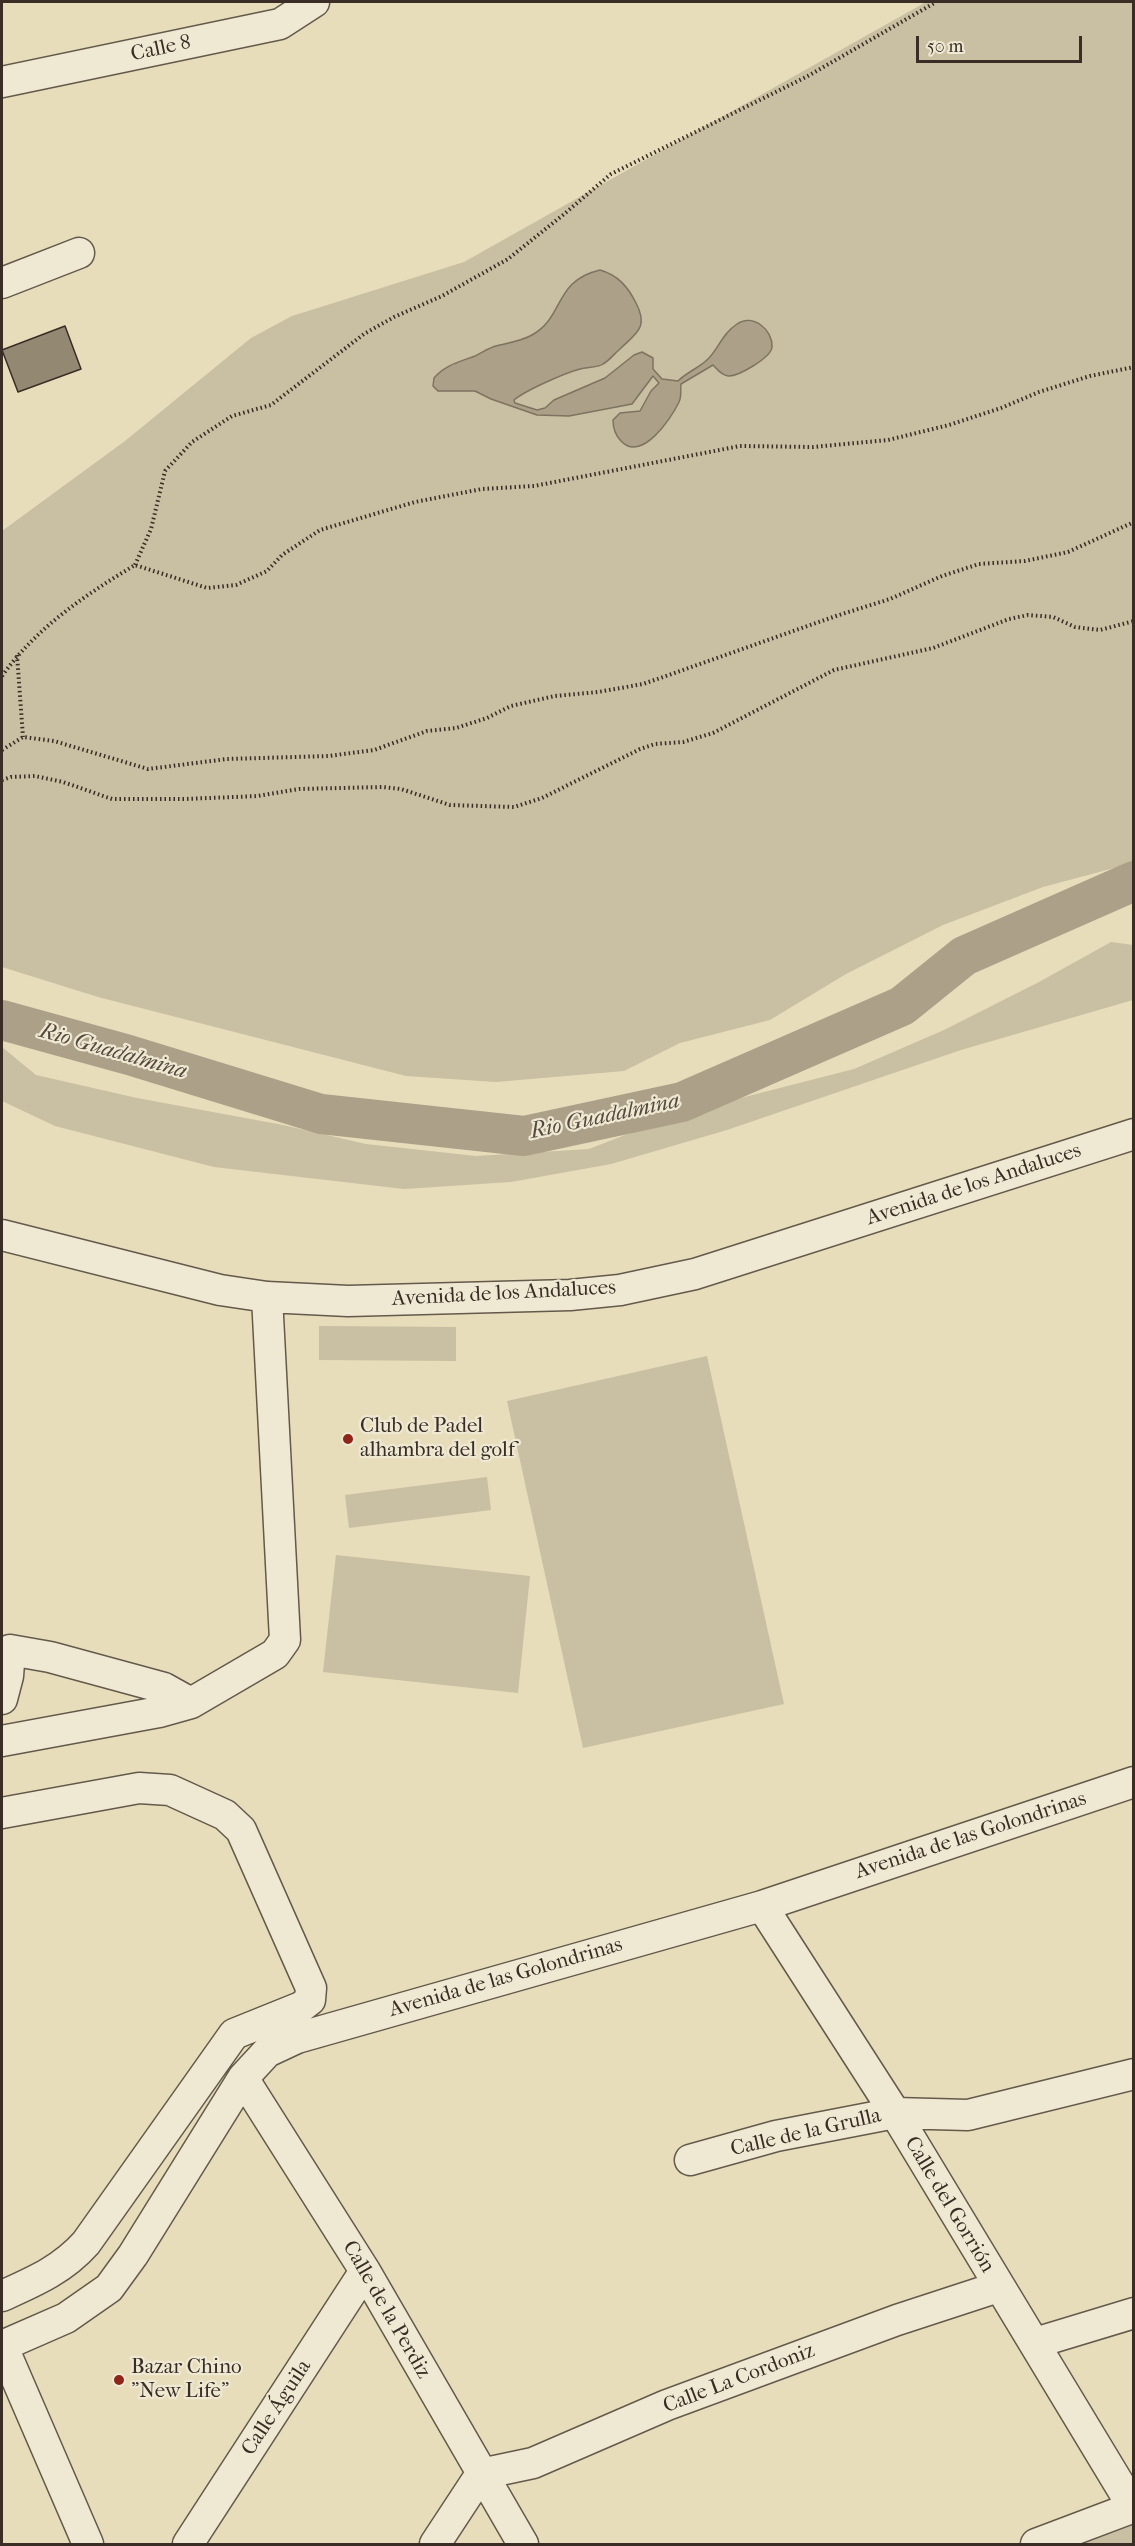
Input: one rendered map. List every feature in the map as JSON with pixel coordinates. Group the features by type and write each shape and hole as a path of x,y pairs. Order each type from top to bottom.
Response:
{"street":[{"name":"Calle 8","path":"2,82 280,24 314,2"},
{"path":"2,283 79,253"},
{"name":"Avenida de los Andaluces","path":"2,1235 220,1290 267,1297 348,1301 570,1295 620,1290 695,1274 1134,1134"},
{"path":"2,1741 159,1712 191,1703 275,1654 285,1640 267,1297"},
{"path":"2,1699 8,1676 10,1650 27,1652 164,1688 191,1703"},
{"name":"Avenida de las Golondrinas","path":"2,2345 66,2318 109,2288 133,2255 243,2078 267,2052 297,2038 762,1906 1134,1782"},
{"path":"2,1813 139,1788 170,1790 225,1815 241,1830 311,1988 310,2000 301,2007 234,2034 86,2243 70,2260 47,2276 2,2296"},
{"name":"Calle del Gorrión","path":"762,1906 895,2113 998,2287 1035,2343 1133,2507"},
{"name":"Calle de la Grulla","path":"690,2160 776,2136 895,2113 968,2115 1134,2074"},
{"name":"Calle de la Perdiz","path":"243,2078 365,2271 523,2544"},
{"name":"Calle Águila","path":"188,2544 365,2271"},
{"name":"Calle La Cordoniz","path":"481,2474 533,2463 667,2405 897,2320 998,2287"},
{"path":"1035,2343 1134,2313"},
{"path":"2,2345 88,2544"},
{"path":"435,2544 481,2474"},
{"path":"1036,2544 1133,2507"}],"path":[{"path":"2,676 17,654 49,623 135,565 151,529 165,471 192,442 232,416 271,405 364,334 394,317 442,296 508,259 611,174 806,77 936,2"},
{"path":"135,565 207,588 236,585 267,571 282,555 320,530 415,502 483,489 534,486 740,446 813,447 888,440 949,425 1080,379 1134,367"},
{"path":"2,750 23,737 54,741 148,769 227,759 329,756 374,750 427,731 456,728 487,718 511,706 555,696 644,684 839,615 890,600 942,576 979,564 1025,561 1068,552 1134,522"},
{"path":"2,780 11,777 35,776 63,782 112,799 185,800 258,796 299,789 383,787 401,789 450,805 514,807 542,798 640,749 655,744 683,742 713,733 834,670 933,648 1028,615 1053,617 1075,627 1100,630 1134,621"},
{"path":"17,654 23,737"}],"shaded area":[{"path":"926,2 1133,2 1133,863 1043,887 943,925 846,974 770,1020 680,1043 624,1071 496,1082 406,1076 98,997 2,967 2,531 125,441 251,338 292,316 464,262"},
{"path":"600,270 617,278 630,292 640,311 639,329 603,364 573,371 546,382 514,400 515,403 537,410 545,408 554,400 605,378 634,355 642,352 653,358 653,369 662,379 678,381 708,359 728,332 743,321 755,322 766,329 772,347 760,361 739,373 728,376 719,372 713,365 681,384 680,400 669,418 654,436 637,447 629,446 621,441 613,426 613,420 620,413 640,411 651,391 659,383 653,376 632,404 569,416 537,415 475,391 438,391 433,386 434,378 448,367 493,347 532,335 550,319 574,282"},
{"path":"1111,942 1133,945 1133,1000 961,1050 727,1130 611,1164 511,1182 404,1189 214,1167 55,1126 2,1101 2,1047 36,1075 137,1098 283,1125 366,1144 476,1156 589,1149 682,1113 854,1069 944,1030 1039,982"},
{"path":"319,1326 456,1327 456,1361 319,1360"},
{"path":"707,1356 784,1704 583,1748 507,1401"},
{"path":"487,1477 491,1510 349,1528 345,1495"},
{"path":"336,1555 530,1576 518,1693 323,1672"},
{"path":"1133,2521 1133,2544 1076,2544"}],"building":[{"path":"65,326 81,369 18,392 2,350"}],"waterway":[{"name":"Rio Guadalmina","path":"2,1020 129,1055 321,1114 524,1136 682,1102 902,1006 964,956 1134,881"}],"place":[{"name":"Club de Padel alhambra del golf","path":"348,1439"},
{"name":"Bazar Chino \"New Life\"","path":"119,2380"}]}
